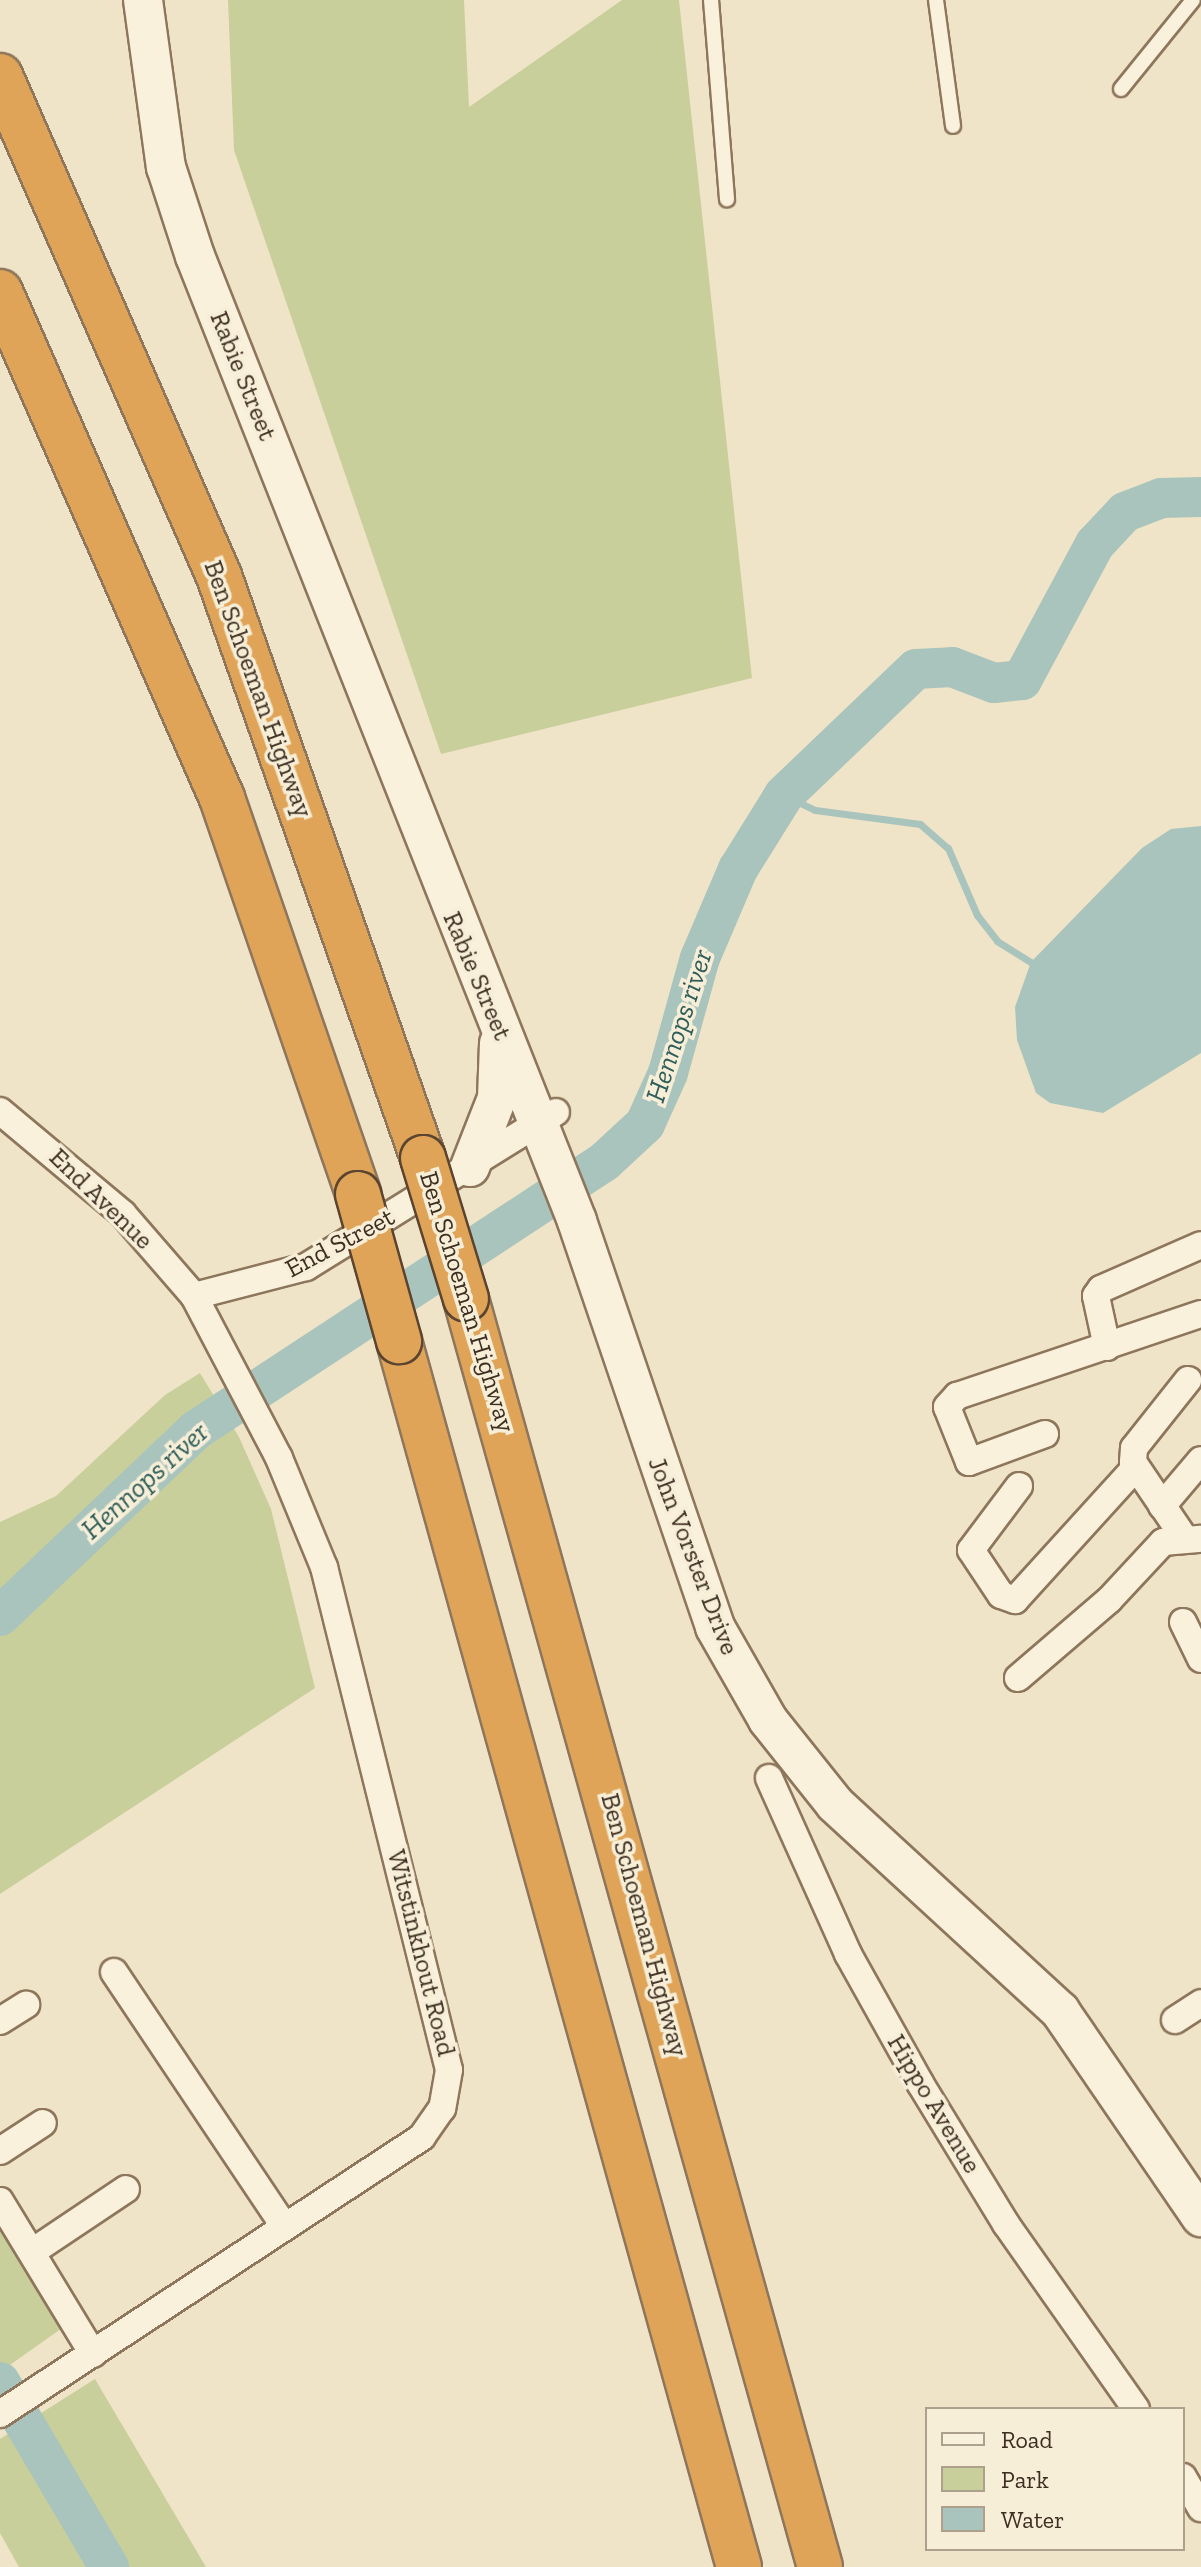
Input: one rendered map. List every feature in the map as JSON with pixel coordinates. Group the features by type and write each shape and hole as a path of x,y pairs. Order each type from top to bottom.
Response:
{"highway":[{"name":"Ben Schoeman Highway","path":"0,76 219,576 423,1158 466,1299 820,2567"},
{"path":"0,292 222,798 358,1194 739,2567"}],"main road":[{"name":"Rabie Street","path":"143,0 163,154 190,241 388,739 489,944 552,1132"},
{"name":"Rabie Street","path":"388,739 392,765 494,1015 552,1132"},
{"path":"470,1167 500,1086 494,1015"},
{"name":"John Vorster Drive","path":"552,1132 586,1218 723,1623 747,1669 842,1796 1098,2032 1201,2177"},
{"name":"John Vorster Drive","path":"586,1218 697,1580 738,1674 835,1804 1060,2011 1201,2217"}],"street":[{"name":"End Avenue","path":"0,1111 123,1214 194,1296"},
{"name":"End Street","path":"194,1296 306,1267 470,1167 552,1132"},
{"path":"1107,1347 1096,1296 1101,1289 1201,1245"},
{"name":"Witstinkhout Road","path":"0,2414 422,2137 442,2108 449,2070 324,1567 260,1421 194,1296"},
{"path":"1045,1434 969,1462 947,1407 957,1396 1201,1314"},
{"path":"1188,1380 1134,1448 1135,1468 1162,1506 1193,1539"},
{"path":"1162,1506 1201,1460"},
{"path":"1019,1486 971,1550 1001,1595 1015,1600 1135,1468"},
{"path":"1018,1678 1109,1600 1163,1542 1193,1539"},
{"path":"1183,1622 1201,1659"},
{"name":"Hippo Avenue","path":"769,1778 848,1954 920,2083 1006,2224 1135,2407"},
{"path":"114,1972 284,2226"},
{"path":"1175,2020 1201,2003"},
{"path":"0,2021 26,2005"},
{"path":"0,2151 43,2123"},
{"path":"32,2252 126,2189"},
{"path":"0,2201 89,2356"},
{"path":"1185,2480 1201,2508"}],"lane":[{"path":"711,0 727,199"},
{"path":"936,0 953,126"},
{"path":"1121,89 1193,0"}],"green space":[{"path":"228,0 464,0 469,107 622,0 679,0 752,678 441,754 234,150"},
{"path":"200,1373 239,1437 271,1509 315,1688 0,1894 0,1522 56,1496 165,1395"},
{"path":"0,2228 65,2326 0,2372"},
{"path":"95,2379 206,2567 19,2567 0,2533 0,2439"}],"water":[{"path":"1201,826 1201,1053 1103,1113 1050,1103 1036,1093 1017,1040 1015,1007 1031,962 1142,848 1171,829"}],"waterway":[{"name":"Hennops river","path":"0,1616 196,1430 604,1162 645,1124 668,1073 700,958 738,869 784,795 916,669 952,667 994,683 1022,680 1095,544 1125,512 1161,498 1201,497"},
{"path":"784,795 815,810 920,824 948,848 977,915 997,941 1031,962"},
{"path":"0,2382 109,2567"}]}
